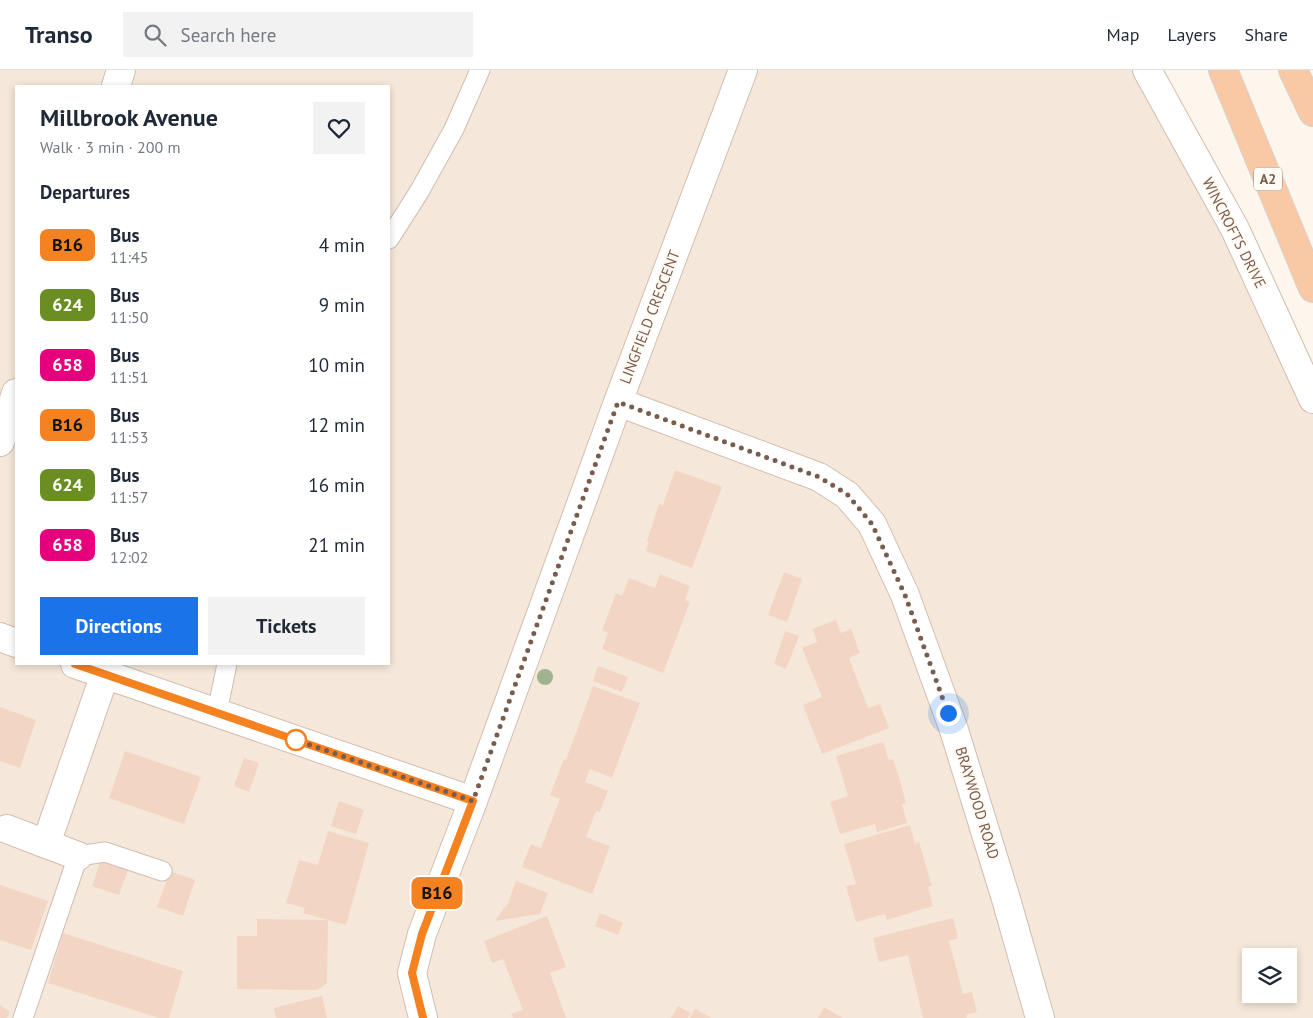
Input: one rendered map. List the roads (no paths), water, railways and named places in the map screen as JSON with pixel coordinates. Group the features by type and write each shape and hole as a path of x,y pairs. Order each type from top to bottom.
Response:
{"highway":[{"name":"A2","path":"1223,70 1313,288"},
{"name":"A2","path":"1227,70 1313,244"},
{"path":"1293,70 1313,112"}],"street":[{"path":"116,85 121,70"},
{"name":"LINGFIELD CRESCENT","path":"423,1018 412,973 422,934 473,801 618,402 743,70"},
{"name":"WINCROFTS DRIVE","path":"1147,70 1235,229 1313,399"},
{"path":"0,442 15,395"},
{"name":"BRAYWOOD ROAD","path":"618,402 819,477 847,494 872,524 905,595 954,730 1040,1018"},
{"path":"0,638 15,643"},
{"path":"79,665 473,801"},
{"path":"46,844 105,674"},
{"path":"6,830 78,856"}],"lane":[{"path":"390,237 419,192 454,129 480,70"},
{"path":"217,712 227,665"},
{"path":"24,1018 78,856 105,852 162,871"}]}
